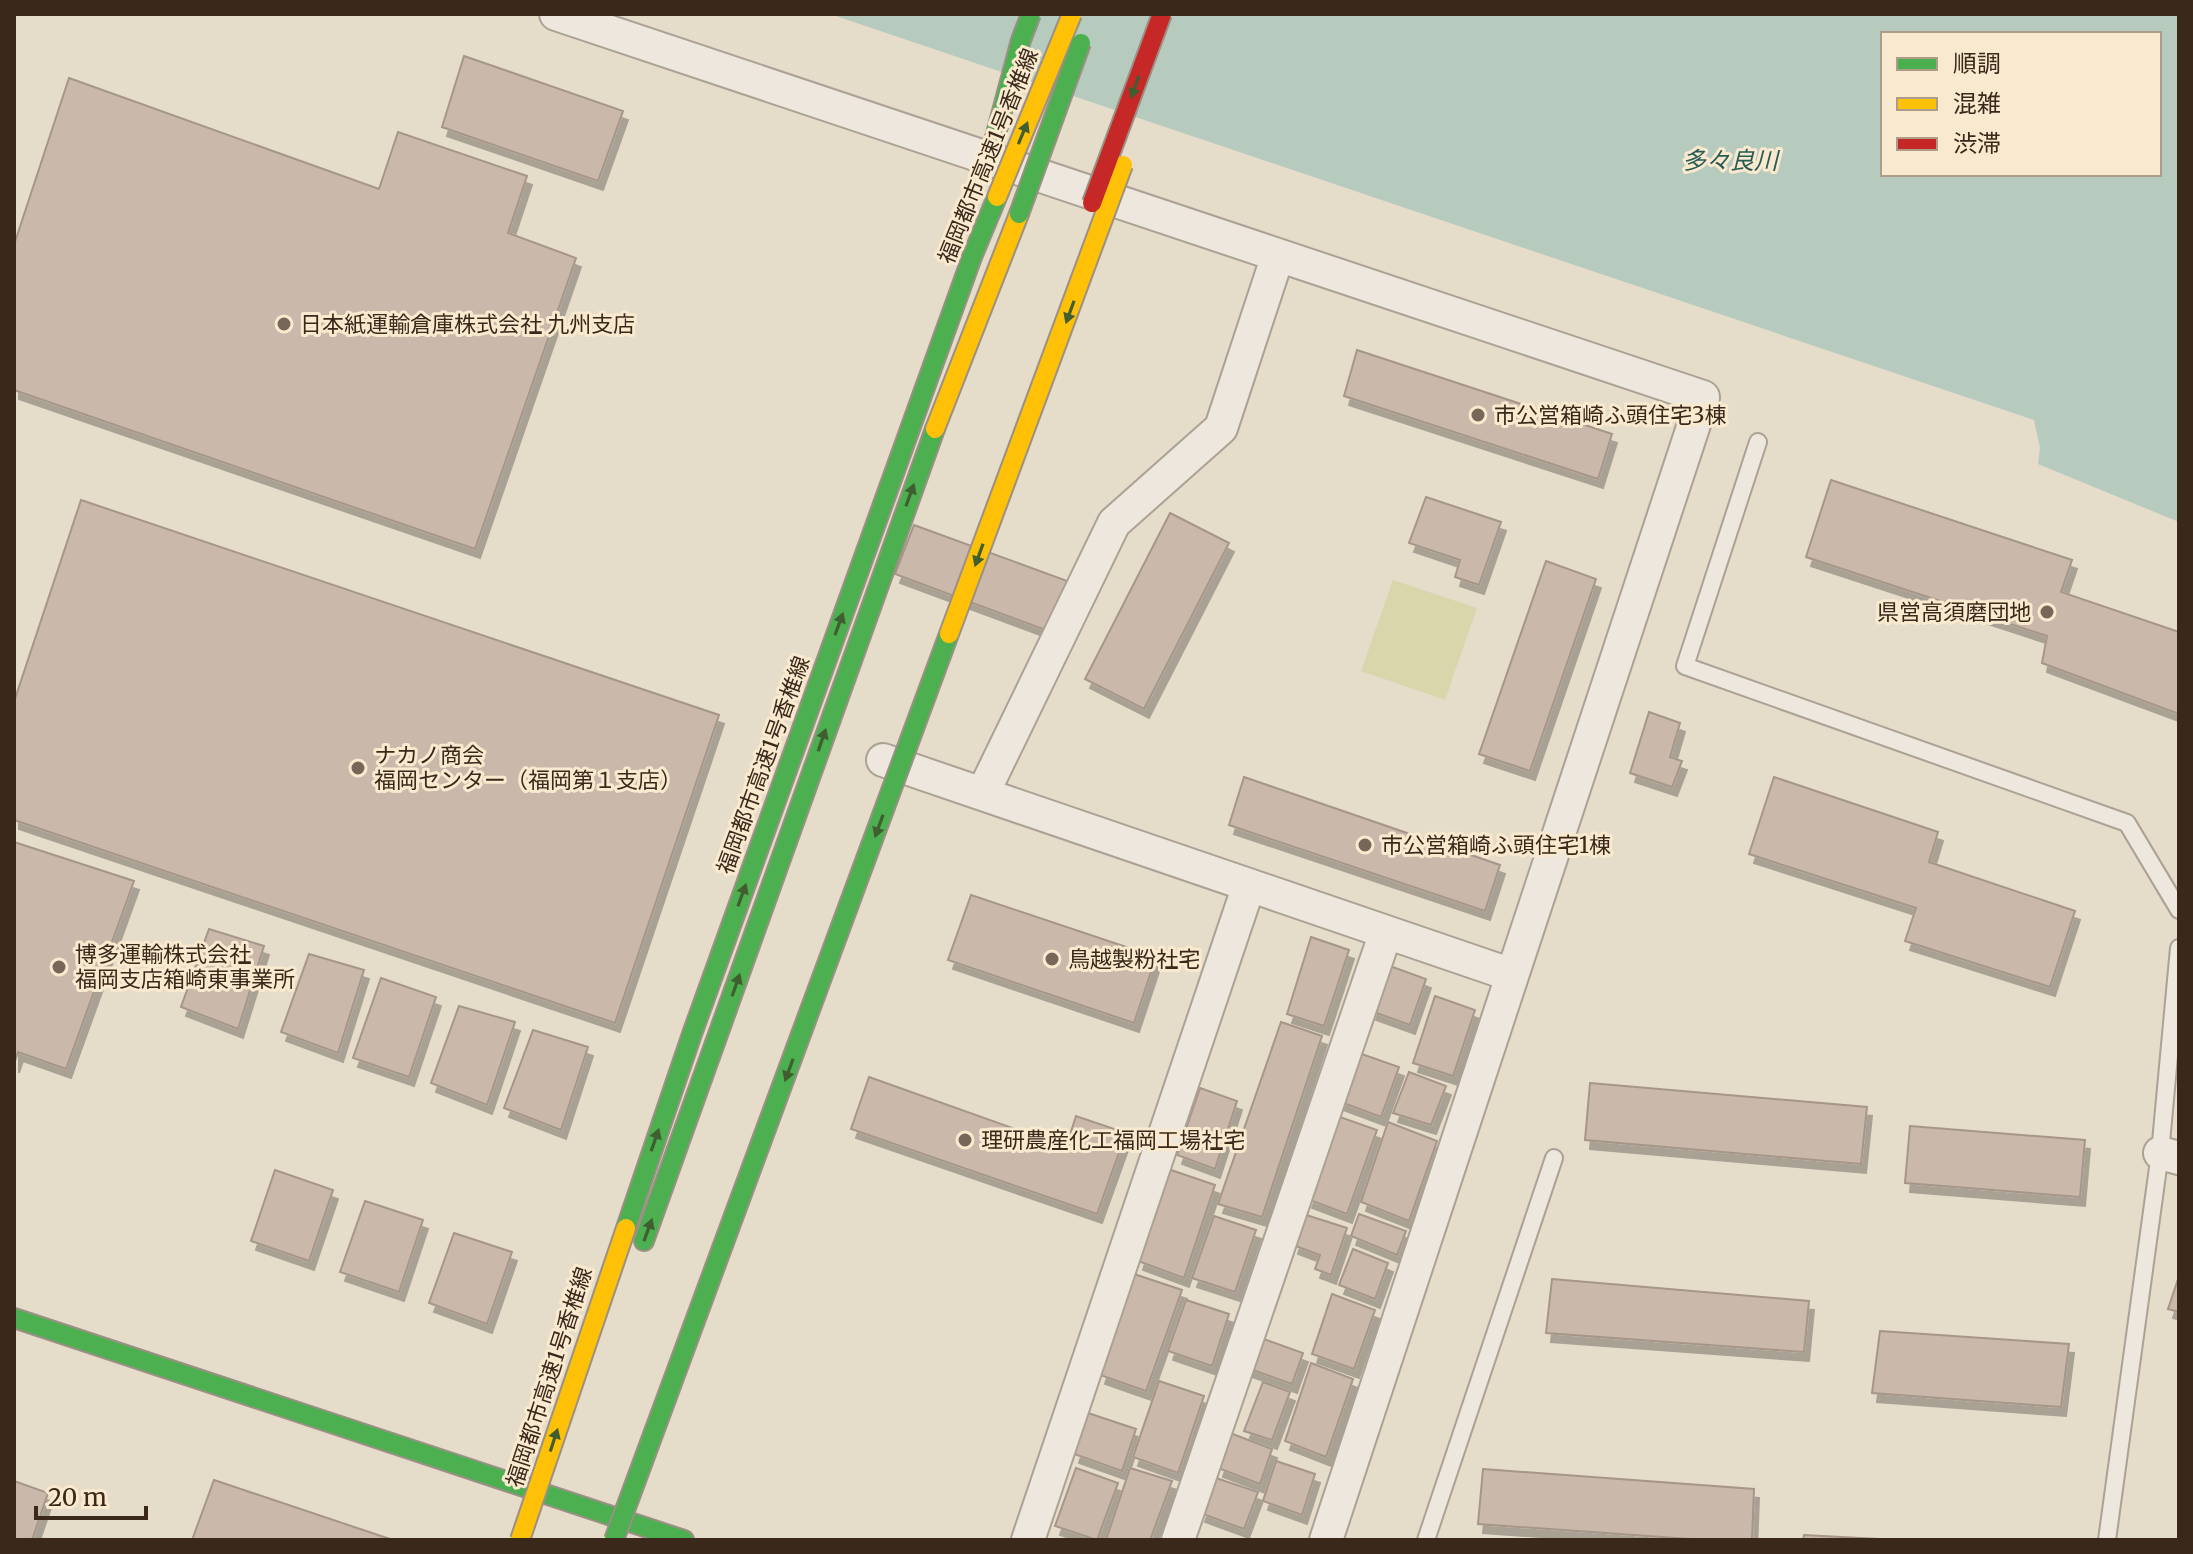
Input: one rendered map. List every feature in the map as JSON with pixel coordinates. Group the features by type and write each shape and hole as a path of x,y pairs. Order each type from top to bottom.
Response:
{"main road":[{"path":"972,257 985,178 1021,40 1031,14"},
{"name":"福岡都市高速1号香椎線","path":"520,1540 692,1034 972,257 1072,14"},
{"path":"637,1259 916,477 1019,214 1091,14"},
{"path":"899,716 1162,14"},
{"path":"614,1540 1123,165"},
{"path":"602,1540 856,833"},
{"path":"657,1475 718,1263"},
{"path":"14,1318 684,1540"},
{"path":"535,1540 610,1333"},
{"path":"637,1540 648,1505"}],"street":[{"path":"556,14 1703,397 1326,1540"},
{"path":"983,793 1114,523 1221,428 1278,255"},
{"path":"883,760 1512,975"},
{"path":"1028,1540 1249,885"},
{"path":"1178,1540 1386,932"}],"lane":[{"path":"1758,442 1685,666 2127,823 2179,910"},
{"path":"2107,1540 2170,1156 2179,948"},
{"path":"1426,1540 1554,1158"}],"shaded area":[{"path":"1393,580 1477,608 1445,700 1361,671"}],"water":[{"name":"多々良川","path":"830,14 2179,14 2179,522 2038,464 2040,448 2034,420"}],"building":[{"path":"464,56 623,111 598,181 442,127"},
{"name":"日本紙運輸倉庫株式会社 九州支店","path":"69,78 379,189 398,132 527,176 508,233 576,258 475,549 14,390 14,245"},
{"name":"市公営箱崎ふ頭住宅3棟","path":"1357,350 1612,434 1598,479 1344,396"},
{"name":"県営高須磨団地","path":"1831,480 2072,560 2061,592 2179,632 2179,714 2042,663 2047,636 1806,557"},
{"path":"1426,497 1501,522 1479,585 1455,577 1460,560 1409,543"},
{"name":"ナカノ商会 福岡センター（福岡第１支店）","path":"81,500 719,715 615,1023 14,820 14,702"},
{"path":"1170,513 1229,543 1144,709 1085,679"},
{"path":"914,525 1070,582 1051,632 895,574"},
{"path":"1546,561 1596,579 1530,771 1479,754"},
{"path":"1649,712 1680,723 1670,757 1682,761 1672,787 1630,773"},
{"name":"市公営箱崎ふ頭住宅1棟","path":"1244,777 1500,865 1485,911 1229,825"},
{"path":"1774,777 1938,832 1929,862 2075,911 2050,987 1905,941 1916,908 1749,854"},
{"name":"博多運輸株式会社 福岡支店箱崎東事業所","path":"14,842 134,881 66,1069 18,1052 14,1064"},
{"name":"鳥越製粉社宅","path":"971,895 1156,957 1134,1023 948,960"},
{"path":"209,929 264,946 238,1029 181,1007"},
{"path":"1311,937 1349,950 1324,1026 1287,1014"},
{"path":"309,954 364,970 338,1053 281,1032"},
{"path":"1387,965 1426,979 1410,1025 1371,1011"},
{"path":"381,978 436,997 409,1077 353,1058"},
{"path":"1435,996 1475,1010 1453,1076 1413,1063"},
{"path":"459,1006 515,1022 487,1105 431,1083"},
{"path":"1281,1022 1322,1036 1262,1217 1218,1204"},
{"path":"533,1030 588,1047 561,1130 504,1108"},
{"path":"1356,1052 1399,1067 1381,1117 1338,1101"},
{"path":"1409,1072 1446,1086 1431,1125 1393,1113"},
{"name":"理研農産化工福岡工場社宅","path":"869,1077 1066,1147 1076,1116 1126,1133 1097,1214 851,1129"},
{"path":"1590,1083 1867,1107 1861,1164 1585,1140"},
{"path":"1200,1088 1237,1101 1215,1169 1177,1155"},
{"path":"1337,1116 1377,1130 1347,1214 1307,1199"},
{"path":"1388,1122 1437,1141 1409,1221 1361,1202"},
{"path":"1910,1126 2085,1140 2080,1197 1905,1183"},
{"path":"1168,1169 1215,1185 1184,1278 1138,1261"},
{"path":"275,1170 333,1190 309,1261 251,1241"},
{"path":"365,1201 423,1220 399,1292 340,1272"},
{"path":"1303,1214 1347,1228 1331,1275 1315,1269 1320,1255 1293,1245"},
{"path":"1359,1214 1406,1231 1397,1255 1351,1236"},
{"path":"1214,1216 1256,1230 1235,1292 1192,1278"},
{"path":"454,1233 512,1252 487,1324 429,1303"},
{"path":"1353,1249 1388,1263 1375,1299 1339,1285"},
{"path":"1134,1274 1182,1290 1146,1391 1100,1375"},
{"path":"2179,1276 2179,1312 2168,1309"},
{"path":"1552,1279 1809,1301 1804,1352 1546,1333"},
{"path":"1332,1294 1375,1310 1354,1369 1312,1354"},
{"path":"1186,1300 1229,1314 1212,1366 1168,1351"},
{"path":"1880,1331 2069,1344 2061,1407 1872,1393"},
{"path":"1258,1337 1303,1353 1292,1384 1247,1368"},
{"path":"1311,1363 1353,1379 1326,1457 1285,1441"},
{"path":"1159,1381 1204,1396 1178,1473 1133,1457"},
{"path":"1263,1382 1290,1392 1272,1440 1244,1431"},
{"path":"1088,1413 1136,1429 1122,1471 1074,1454"},
{"path":"1230,1433 1272,1449 1260,1484 1218,1468"},
{"path":"1276,1461 1315,1474 1302,1515 1263,1501"},
{"path":"1076,1468 1118,1483 1097,1540 1055,1526"},
{"path":"1130,1468 1172,1481 1150,1540 1106,1540"},
{"path":"1483,1469 1754,1489 1752,1540 1704,1540 1478,1524"},
{"path":"1213,1477 1258,1492 1244,1529 1200,1513"},
{"path":"214,1480 393,1540 192,1540"},
{"path":"14,1481 48,1493 32,1540 14,1540"},
{"path":"1804,1535 1898,1540 1803,1540"}],"traffic: fast":[{"path":"993,145 1031,14"},
{"path":"1019,214 1081,43"},
{"path":"626,1228 692,1034 972,257 997,197"},
{"path":"644,1241 935,429"},
{"path":"614,1540 949,634"},
{"path":"14,1318 684,1540"}],"traffic: slow":[{"path":"997,197 1072,14"},
{"path":"949,634 1123,165"},
{"path":"935,429 1019,214"},
{"path":"520,1540 626,1228"}],"traffic: jam":[{"path":"1092,203 1162,14"}],"place":[{"name":"日本紙運輸倉庫株式会社 九州支店","path":"284,324"},
{"name":"市公営箱崎ふ頭住宅3棟","path":"1478,415"},
{"name":"県営高須磨団地","path":"2047,612"},
{"name":"ナカノ商会 福岡センター（福岡第１支店）","path":"358,768"},
{"name":"市公営箱崎ふ頭住宅1棟","path":"1365,845"},
{"name":"鳥越製粉社宅","path":"1052,959"},
{"name":"博多運輸株式会社 福岡支店箱崎東事業所","path":"59,967"},
{"name":"理研農産化工福岡工場社宅","path":"965,1140"}]}
